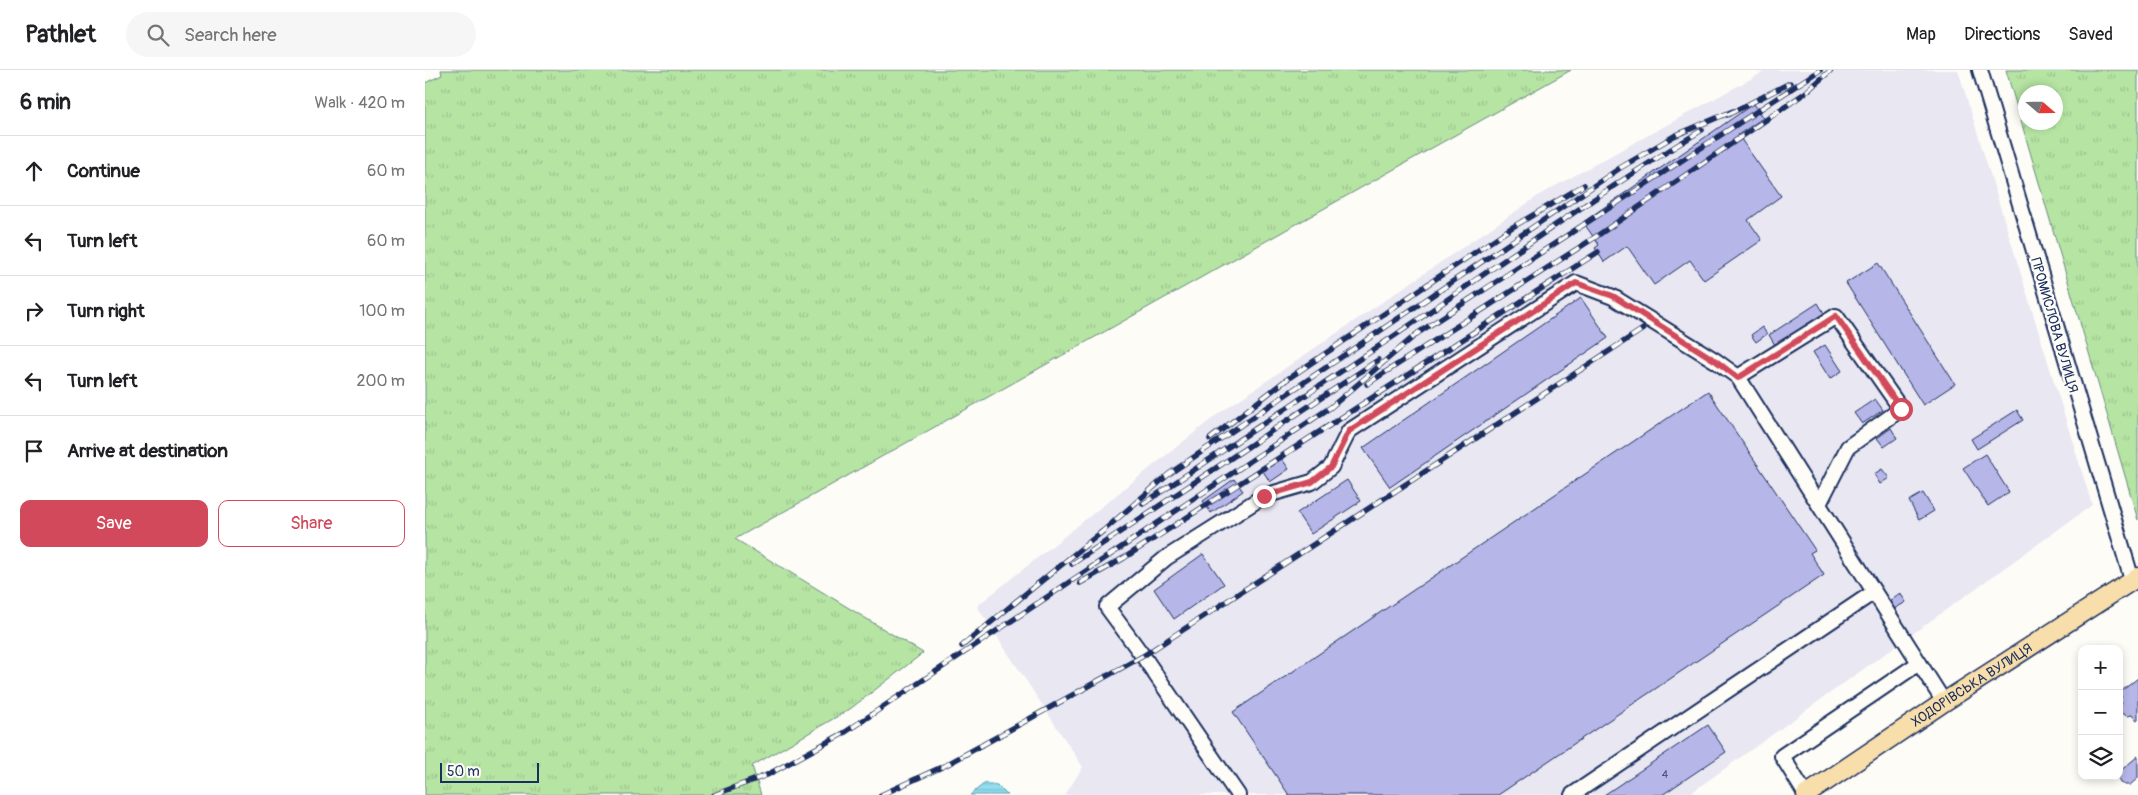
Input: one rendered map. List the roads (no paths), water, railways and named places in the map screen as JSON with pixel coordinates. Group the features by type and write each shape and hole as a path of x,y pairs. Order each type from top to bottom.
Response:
{"main road":[{"name":"ХОДОРІВСЬКА ВУЛИЦЯ","path":"1806,795 1944,702 2135,578"}],"street":[{"name":"ПРОМИСЛОВА ВУЛИЦЯ","path":"1980,70 2135,578"},
{"path":"1238,795 1143,656 1107,607 1166,558 1264,496 1312,482 1331,467 1349,431 1576,283 1613,296 1716,361 1738,378 1944,702"},
{"path":"1738,378 1836,316 1901,409 1848,448 1819,504"},
{"path":"1572,795 1874,592"},
{"path":"1806,795 1781,756 1919,663"}],"water":[{"path":"985,783 997,785 1007,795 970,795"}],"railway":[{"path":"714,795 767,775 844,733 1331,407 1418,333 1820,70"},
{"path":"1367,384 1594,238 1805,93 1831,70"},
{"path":"1727,115 1790,83"},
{"path":"1013,604 1103,531 1169,474 1620,168 1674,136 1733,111"},
{"path":"1143,504 1584,206 1702,130"},
{"path":"1210,439 1286,380 1511,228 1584,185"},
{"path":"1080,583 1124,558 1598,252"},
{"path":"881,795 946,765 1143,656 1643,329"},
{"path":"1072,564 1378,360"},
{"path":"962,646 1018,600"}]}
